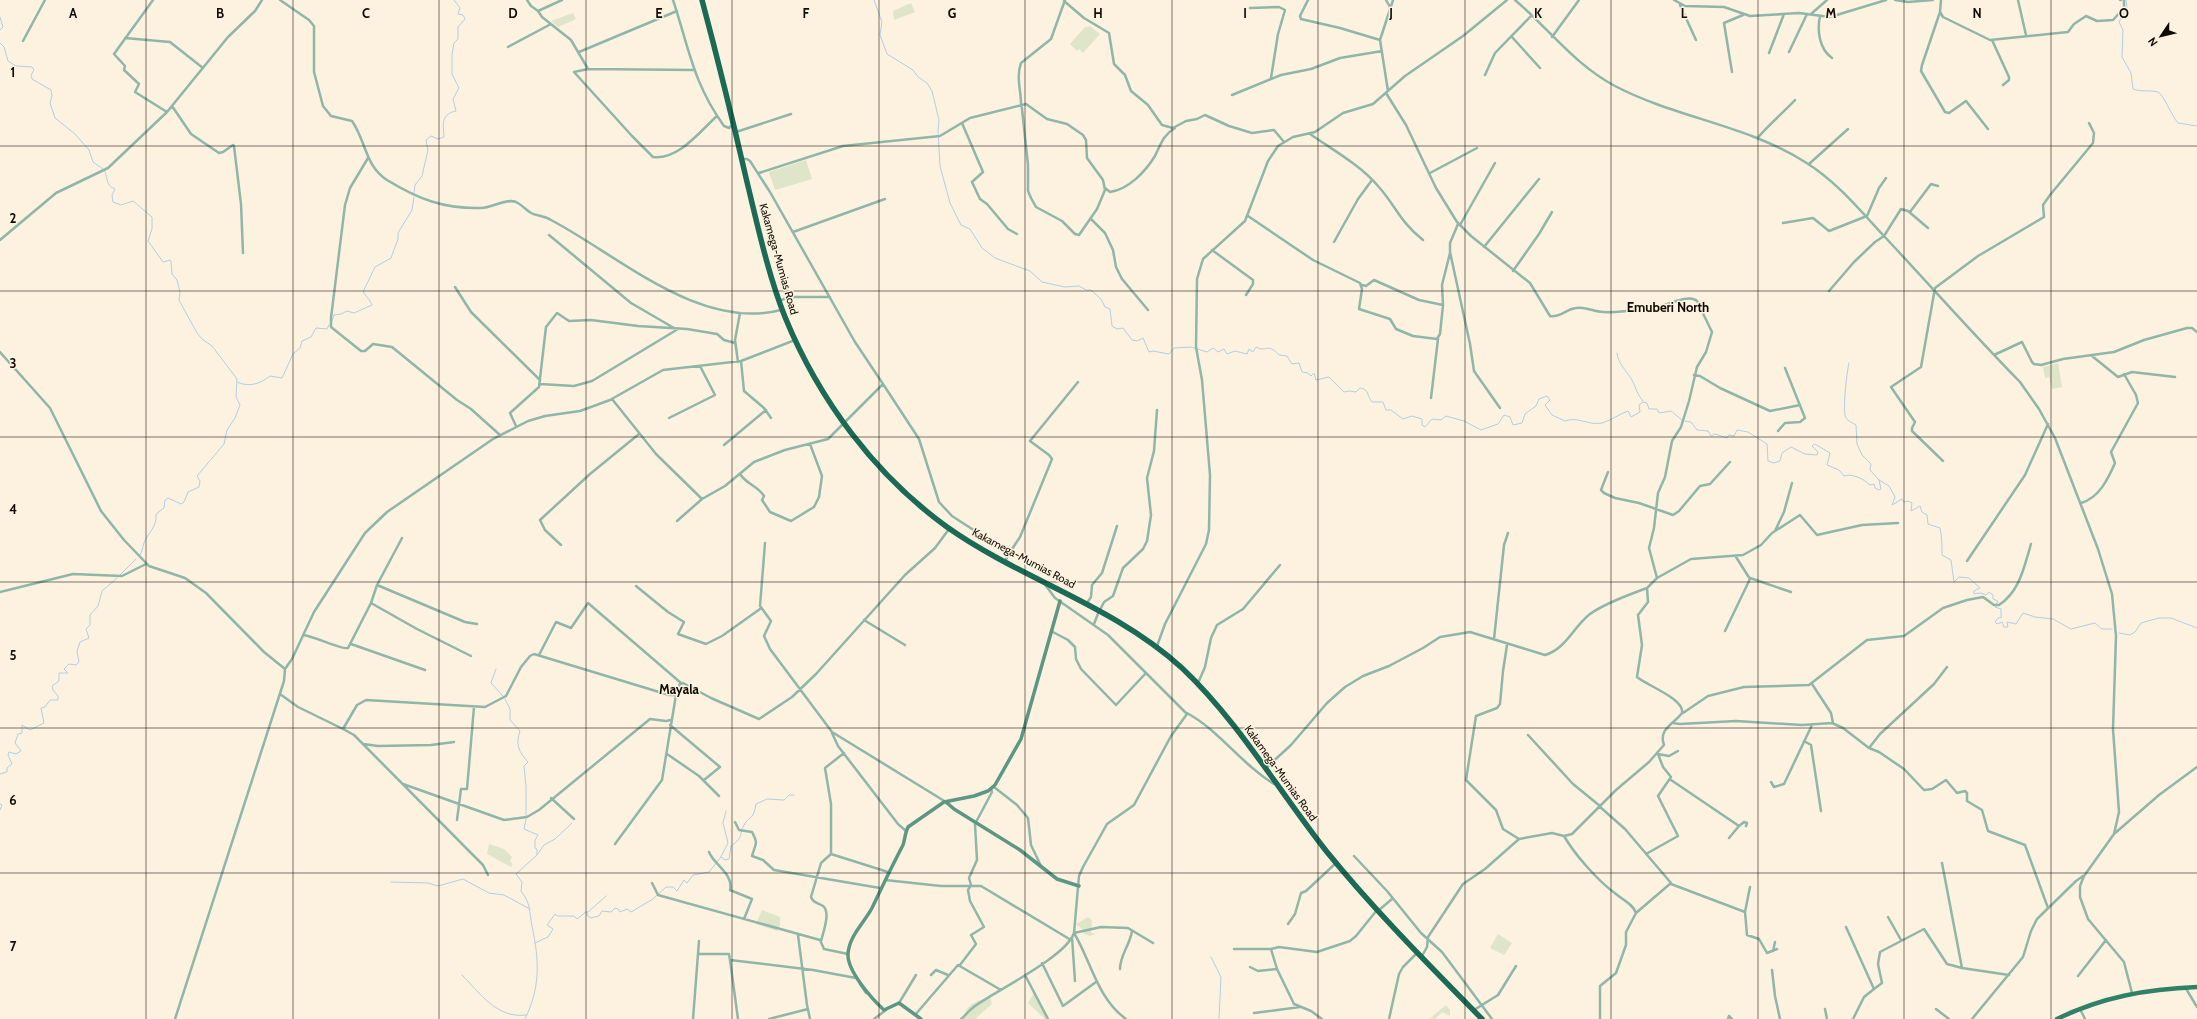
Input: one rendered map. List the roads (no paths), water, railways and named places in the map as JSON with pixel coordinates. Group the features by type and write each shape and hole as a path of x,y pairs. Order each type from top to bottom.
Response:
{"highway":[{"name":"Kakamega-Mumias Road","path":"702,0 779,301 811,372 844,423 887,474 915,501 949,528 1005,562 1100,610 1156,647 1198,683 1232,722 1278,786 1336,862 1378,910 1482,1019"}],"main road":[{"path":"2057,1019 2080,1008 2132,993 2197,987"}],"street":[{"path":"23,41 45,0"},
{"path":"153,0 114,54 125,66 124,70 139,84 135,92 167,112"},
{"path":"0,240 56,193 105,170 167,112 236,28 255,11 262,0"},
{"path":"280,0 312,23 314,29 314,72 320,101 331,116 352,121 368,158 383,178 423,200 450,206 481,208 509,201 515,202 530,213 552,220 655,283 720,310 740,314 762,313 782,309"},
{"path":"527,0 531,6 568,37 579,52 588,69"},
{"path":"538,11 562,0"},
{"path":"673,0 694,70 703,93 717,116 726,127 730,128 733,124"},
{"path":"1308,0 1300,16 1301,19 1340,28 1380,40"},
{"path":"1386,0 1390,8"},
{"path":"1393,0 1380,40 1387,92 1406,125 1430,174 1459,224 1484,247 1534,287 1546,313 1552,317 1575,308 1604,312 1624,311 1664,306 1679,300 1694,298 1712,332 1706,352 1694,375 1684,418 1669,451 1666,474 1658,491 1649,548 1656,578"},
{"path":"1156,647 1165,624 1203,551 1209,530 1210,475 1208,437 1202,374 1196,348 1197,279 1203,259 1243,223 1248,216 1270,156 1284,142 1296,136 1310,134 1343,113 1374,104 1424,62 1463,36 1507,0"},
{"path":"1515,0 1581,64 1615,86 1668,107 1758,138 1808,164 1832,182 1867,216 2020,382 2048,424 2081,503 2107,575 2114,613 2116,646 2113,729 2119,808 2114,834"},
{"path":"1552,37 1579,0"},
{"path":"1674,0 1680,5 1696,40"},
{"path":"1811,14 1827,0"},
{"path":"1680,5 1724,7 1743,15 1750,16 1784,14 1811,14 1820,16 1839,15 1873,1 1886,0"},
{"path":"1895,0 1908,2 1933,0"},
{"path":"1941,0 1940,12 1921,72 1945,112 1949,113 1966,101 1988,129"},
{"path":"2018,0 2026,35"},
{"path":"1940,12 1943,17 1980,36 1992,40 2026,35 2068,32 2074,24 2086,16 2097,21 2113,20 2124,8 2122,0"},
{"path":"1105,188 1091,219 1080,233 1076,235 1062,221 1040,209 1033,203 1028,191 1028,164 1022,105 1020,65 1051,39 1065,1 1084,18 1109,33 1114,64 1124,75 1131,91 1149,106 1162,125 1169,128 1176,128"},
{"path":"1250,8 1279,7 1285,10 1278,34 1271,78"},
{"path":"579,52 677,11"},
{"path":"1769,53 1784,14"},
{"path":"1789,52 1807,14"},
{"path":"1732,72 1724,23 1743,15"},
{"path":"1485,75 1495,53 1531,16"},
{"path":"1820,16 1818,26 1820,40 1825,52 1832,58"},
{"path":"508,47 551,24"},
{"path":"1512,37 1540,68"},
{"path":"125,38 170,42 203,68"},
{"path":"1992,40 2009,77 2009,80 2003,85"},
{"path":"1232,95 1271,78 1311,69 1340,58 1382,51"},
{"path":"694,70 588,69 574,72 632,136 654,157 660,157 680,149 717,116"},
{"path":"1758,138 1760,133 1774,123 1794,100"},
{"path":"759,173 843,146 939,137 974,117 1026,104 1031,105 1047,119 1067,124 1083,134 1086,140 1087,158 1102,178 1108,192"},
{"path":"172,106 191,134 219,152 224,152 233,145 234,146 240,204 242,253"},
{"path":"735,132 791,114"},
{"path":"1104,193 1120,190 1129,185 1149,164 1164,136 1186,121 1196,120 1205,115 1249,132 1274,130 1284,142"},
{"path":"962,123 983,172 972,182 979,197 987,204 1008,229 1017,234"},
{"path":"1943,461 1912,431 1915,422 1890,388 1921,367 1934,290 1978,256 2044,217 2043,205 2050,194 2093,143 2094,133 2089,123"},
{"path":"1808,164 1848,129"},
{"path":"1310,134 1372,180 1383,193 1403,223 1423,240"},
{"path":"1430,174 1477,148"},
{"path":"368,158 350,188 345,205 331,327 361,351 365,351 374,344 392,347 457,400 471,409 500,435"},
{"path":"742,159 748,159 759,173 855,342 919,439 940,502 952,516 1000,546 1008,555"},
{"path":"1495,163 1459,224 1450,243 1450,252 1470,344 1474,371 1500,408"},
{"path":"1783,223 1813,218 1829,231 1867,216 1879,188 1886,178"},
{"path":"1484,247 1539,179"},
{"path":"1334,242 1358,199 1372,180"},
{"path":"1910,212 1931,184 1938,186"},
{"path":"793,232 885,199"},
{"path":"1829,291 1854,262 1875,242 1884,236 1901,209 1910,212 1928,228"},
{"path":"1513,271 1539,234 1552,212"},
{"path":"1248,216 1302,253 1361,285 1366,286 1374,280 1419,300 1443,305"},
{"path":"1091,219 1105,233 1113,250 1116,267 1122,279 1148,310"},
{"path":"549,235 631,303 675,329"},
{"path":"1212,250 1253,280 1253,284 1246,295"},
{"path":"1431,398 1443,305 1442,285 1450,252"},
{"path":"1361,285 1360,310 1388,318 1392,320 1395,329 1413,336 1416,335 1434,340 1438,339"},
{"path":"455,287 471,312 540,382 574,386 592,381 679,329"},
{"path":"779,301 788,297 813,299 830,297"},
{"path":"516,426 510,413 535,391 540,382 546,327 556,313 569,321 587,320 717,334 724,340 736,343"},
{"path":"740,314 736,343 744,391 766,410 771,418"},
{"path":"1994,355 2022,342 2032,362 2038,365 2118,351 2144,340 2187,328 2192,328 2197,332"},
{"path":"174,1019 280,694 285,669 292,659 303,634 328,589 359,540 373,525 399,504 500,435 516,426 545,416 580,411 612,399 660,371 674,367 739,362 796,340"},
{"path":"0,352 50,408 103,514 146,564 177,575 194,584 216,602 264,652 285,669"},
{"path":"2092,356 2113,375 2120,377 2124,374 2132,372 2176,378"},
{"path":"669,418 715,395 700,366"},
{"path":"1778,431 1785,423 1804,421 1805,417 1785,368"},
{"path":"2081,503 2096,495 2105,482 2115,462 2111,452 2138,403 2137,398 2124,374"},
{"path":"1694,375 1700,376 1720,388 1770,411 1800,405"},
{"path":"1005,562 1020,538 1052,459 1030,441 1078,382"},
{"path":"678,521 702,499 722,488 759,460 785,450 828,439 883,384"},
{"path":"612,399 663,461 702,499"},
{"path":"724,445 766,410"},
{"path":"1094,624 1104,602 1113,596 1123,568 1143,549 1147,541 1151,515 1147,478 1154,451 1157,410"},
{"path":"1967,561 2025,475 2048,424"},
{"path":"561,545 545,530 540,520 590,474 640,434"},
{"path":"740,474 745,481 760,490 764,496 762,500 770,512 790,520 795,520 812,508 818,496 822,474 810,444"},
{"path":"1608,472 1601,490 1604,493 1656,509 1667,514 1674,514 1700,486 1710,484 1730,462"},
{"path":"1775,532 1784,512 1792,483"},
{"path":"1256,771 1291,745 1327,703 1345,687 1363,676 1389,666 1444,635 1470,632 1538,654 1548,654 1562,644 1592,612 1647,588 1656,578 1691,559 1736,557 1759,546 1775,532 1800,515 1817,534 1862,525 1898,523"},
{"path":"1087,603 1091,597 1092,585 1102,573 1117,526"},
{"path":"539,655 556,622 571,628 588,604 681,683 759,719 782,705 822,668 906,574 935,548 949,528"},
{"path":"1494,639 1504,545 1508,533"},
{"path":"303,634 319,638 345,649 351,644 355,632 371,603 377,585 402,538"},
{"path":"765,543 760,609 771,622 764,634 767,645 801,688 832,732 844,753 898,824 906,831"},
{"path":"1389,1019 1399,974 1403,967 1420,954 1426,947 1428,937 1463,884 1485,870 1519,839 1552,833 1564,836 1572,834 1600,806 1658,754 1664,745 1663,732 1682,713 1708,696 1744,686 1812,684 1867,640 1904,636 1943,608 1967,600 1983,597 1994,605 2000,604 2019,583 2031,544"},
{"path":"1736,557 1750,578 1791,592"},
{"path":"0,592 73,574 122,576 146,564"},
{"path":"1198,683 1205,667 1211,638 1217,625 1243,608 1280,566"},
{"path":"1725,631 1750,578"},
{"path":"1043,581 1053,595 1060,601 1094,624 1116,642 1187,713 1201,722 1256,771 1278,786"},
{"path":"377,585 466,622 477,624"},
{"path":"636,586 668,612 684,622 678,634 706,644 722,636 760,609"},
{"path":"1053,595 1054,586"},
{"path":"1647,588 1648,602 1638,615 1642,645 1637,677 1673,699 1682,708 1682,713"},
{"path":"915,1015 948,976 960,965 976,944 971,935 984,927 970,901 968,890 970,886 969,878 977,860 975,822 992,792 992,788 1014,755 1021,739 1050,631 1060,601"},
{"path":"371,603 417,629 471,656"},
{"path":"864,620 906,645"},
{"path":"1050,631 1068,640 1075,647 1076,659 1081,668 1116,705 1146,673"},
{"path":"351,644 425,670"},
{"path":"1507,645 1500,704 1497,708 1476,716 1466,780 1496,810 1503,829 1519,839"},
{"path":"343,729 356,705 362,701 485,707 503,699 510,690 517,674 530,656 539,655 665,694 676,695"},
{"path":"1869,748 1880,734 1934,684 1946,667"},
{"path":"615,844 662,780 667,754 670,725 676,695 681,683"},
{"path":"1812,684 1831,712 1833,723"},
{"path":"280,694 298,707 354,735 483,865 488,875"},
{"path":"457,820 458,802 461,789 467,789 474,707"},
{"path":"961,1019 975,1006 1042,963 1071,938 1074,933 1082,870 1097,845 1105,827 1111,820 1134,805 1167,743 1187,713"},
{"path":"403,784 458,802 504,820 527,817 539,810 551,798 650,719 666,721 671,720"},
{"path":"1673,722 1692,724 1738,721 1812,725 1833,723 1843,728 1869,748 1880,752 1904,769 1924,790 1932,789 1946,780 1957,793 1965,791 1967,793 1967,801 1982,810 1988,831 2025,845 2048,908"},
{"path":"670,725 720,766 704,780"},
{"path":"1771,782 1774,787 1784,784 1812,725"},
{"path":"832,732 946,802 1020,850 1057,879 1079,886"},
{"path":"1528,735 1573,784 1622,826 1671,884 1745,912"},
{"path":"1804,741 1811,745 1821,811"},
{"path":"363,744 378,746 430,745 454,742"},
{"path":"1658,754 1669,756 1678,751"},
{"path":"844,753 825,768 831,804 831,854 821,863 811,898 824,907 826,911 821,941 826,950 848,954"},
{"path":"667,754 704,780 719,796"},
{"path":"1646,854 1678,836 1658,796 1670,780 1670,775 1663,767 1658,754"},
{"path":"2132,993 2125,965 2089,921 2082,906 2080,893 2084,876 2114,834 2159,795 2197,767"},
{"path":"1670,780 1738,826"},
{"path":"869,994 851,964 848,954 858,926 870,911 880,888 905,840 906,831 911,824 946,802 974,796 992,788"},
{"path":"992,788 1017,805 1028,818 1031,846 1041,866"},
{"path":"551,798 574,818"},
{"path":"735,822 739,830 752,832 756,840 757,847 752,856 763,860 774,870 880,888"},
{"path":"1729,838 1738,826 1744,822 1747,823 1746,826"},
{"path":"1564,836 1598,878 1609,889 1632,906 1636,913"},
{"path":"709,852 714,862 726,872 731,885 730,890 752,899 744,919"},
{"path":"831,854 888,872"},
{"path":"1354,856 1420,931 1443,953 1492,1019"},
{"path":"1288,924 1296,911 1300,893 1306,891 1336,862"},
{"path":"1942,864 1962,968"},
{"path":"1972,1019 2009,976 2023,957 2036,921 2076,881 2084,876"},
{"path":"884,880 941,886 981,886 1071,938"},
{"path":"652,883 658,895 821,941"},
{"path":"1600,1019 1600,986 1616,974 1626,947 1626,932 1636,913 1671,884"},
{"path":"1750,887 1745,912 1747,936 1759,939 1767,953 1773,952 1777,949"},
{"path":"1234,949 1271,949 1279,947 1317,952 1350,941 1378,910 1392,898"},
{"path":"1888,917 1901,940"},
{"path":"1074,933 1101,927 1128,928 1153,943"},
{"path":"1846,927 1874,989"},
{"path":"1853,1019 1864,997 1882,983 1878,964 1879,954 1901,940 1924,929 1947,964 2009,976"},
{"path":"1120,969 1121,959 1131,939 1132,931"},
{"path":"1074,933 1083,946 1096,982 1111,1004 1126,1019"},
{"path":"798,934 810,1019"},
{"path":"1071,938 1075,981"},
{"path":"2078,976 2106,940"},
{"path":"693,1019 699,941"},
{"path":"1773,952 1775,942"},
{"path":"1271,949 1277,969 1294,1004 1301,1006 1322,1019"},
{"path":"1773,952 1777,955"},
{"path":"698,954 729,954 738,1019"},
{"path":"730,960 855,977 862,988 882,1008 886,1010"},
{"path":"1042,963 1063,1006 1096,982"},
{"path":"960,965 1002,990"},
{"path":"1473,1010 1498,995 1516,966"},
{"path":"1250,967 1258,971 1277,969"},
{"path":"931,975 936,970 948,976"},
{"path":"1772,970 1775,996 1780,1019"},
{"path":"874,1019 899,1003 916,975"},
{"path":"1025,975 1048,1019"},
{"path":"2185,987 2197,1007"},
{"path":"899,1003 922,1019"},
{"path":"1254,1013 1301,1006"},
{"path":"2080,1008 2085,1019"},
{"path":"769,1019 808,1009"},
{"path":"1825,1009 1827,1019"},
{"path":"1936,1009 1949,1019"},
{"path":"1728,1019 1728,1016 1732,1019"}],"waterway":[{"path":"414,193 415,185 422,176 428,150 426,140 431,136 438,139 444,137 443,124 445,117 451,112 456,111 453,99 459,88 452,74 452,54 454,43 458,39 458,27 465,19 463,15 458,14 460,8 454,0"},
{"path":"874,0 882,22 880,35 887,54 913,70 918,77 927,83 932,91 939,120 938,131 940,166 950,203 961,225 970,229 982,248 995,258 1030,271 1042,282 1065,287 1079,286 1086,290 1091,290 1101,299 1105,307 1110,309 1112,326 1117,329 1123,328 1132,340 1137,341 1143,338 1149,352 1153,351 1169,354 1174,348 1191,347 1207,352 1213,348 1218,352 1224,349 1227,354 1235,351 1247,354 1249,349 1253,352 1256,347 1259,349 1269,348 1279,355 1287,356 1292,364 1299,363 1302,372 1308,373 1311,376 1314,373 1316,380 1329,377 1344,392 1356,392 1360,388 1363,389 1366,391 1372,402 1383,402 1386,410 1391,410 1403,419 1412,416 1422,419 1422,425 1425,427 1432,419 1441,420 1446,416 1464,421 1481,430 1498,424 1504,415 1510,417 1513,425 1522,423 1525,414 1536,406 1539,399 1547,396 1550,400 1545,405 1552,415 1565,421 1574,420 1597,424 1628,411 1631,417 1640,412 1639,405 1643,402 1647,403 1649,409 1657,409 1659,413 1671,411 1682,420"},
{"path":"2126,0 2127,7 2119,22 2123,30 2122,57 2131,73 2133,89 2158,92 2163,97 2178,123 2197,126"},
{"path":"0,17 3,27 0,30"},
{"path":"0,43 4,47 8,61 16,66 32,67 34,70 31,75 32,79 51,90 52,96 50,103 55,118 75,134 89,150 93,162 103,169 109,185 115,189 112,195 113,202 121,205 133,201 152,217 152,229 148,241 163,262 170,260 172,274 177,280 180,292 179,300 197,333 202,339 212,346 237,379 236,397 240,405 235,418 227,430 224,444 197,476 200,481 199,487 188,492 184,502 181,504 168,498 165,500 164,508 156,514 155,523 143,545 140,555"},
{"path":"332,321 334,315 347,311 354,313 372,305 363,292 375,267 391,258 398,239 398,233 412,210 414,197"},
{"path":"237,382 251,385 259,383 270,376 282,378 293,354 300,348 302,341 311,337 316,328 327,329 329,325"},
{"path":"1617,353 1621,364 1632,380 1643,401"},
{"path":"1849,363 1844,408 1846,418 1856,425 1857,444 1862,455 1871,464 1870,470 1879,480 1889,486 1895,497 1892,505 1902,499 1904,502 1908,501 1912,503 1911,511 1920,506 1922,512 1927,515 1928,524 1940,528 1942,555 1951,560 1954,582 1959,577 1969,578 1980,588 1974,591 1974,594 1981,593 1986,595 1989,592 1993,595 1993,599 1998,601 1995,607 2001,609 2001,618 1998,618 1995,622 1997,624 2002,622 2004,627 2008,627 2007,622 2016,624 2023,613 2035,617 2053,619 2071,629 2095,623 2102,629 2112,629"},
{"path":"1685,421 1691,422 1697,430 1708,431 1711,436 1715,434 1727,438 1729,435 1734,436 1737,430 1748,432 1767,444 1768,461 1774,463 1780,461 1782,453 1791,447 1805,454 1817,455 1818,452 1812,446 1815,444 1830,453 1827,465 1839,470 1844,476 1851,475 1858,477 1870,485 1874,484 1875,488 1879,490 1881,489 1879,480"},
{"path":"120,575 136,559"},
{"path":"0,774 7,772 7,768 12,764 8,755 9,752 16,754 21,751 15,743 18,734 22,733 22,725 30,730 44,723 41,708 45,707 50,700 58,700 58,696 53,690 52,686 59,681 59,673 68,673 64,669 69,664 76,665 79,662 77,651 80,642 89,638 86,629 90,625 90,615 98,606 102,591 117,578"},
{"path":"2119,633 2130,635 2135,632 2141,623 2159,618 2171,618 2197,628"},
{"path":"496,669 491,683 503,696"},
{"path":"505,699 510,709 510,720 520,731 518,740 519,748 522,755 528,762 524,766 526,816"},
{"path":"535,943 548,937 553,929 547,925 555,914 557,916 574,916 577,919 587,911 587,915 591,918 599,916 602,911 611,912 615,908 620,912 627,909 631,912 653,899 666,887 673,887 677,891 684,880 687,883 693,875 709,872 721,857 725,860 729,859 731,846 740,838 742,828 753,815 756,804 767,799 784,800 789,795 794,795"},
{"path":"0,804 2,805 0,810"},
{"path":"721,857 728,843 723,823 726,811"},
{"path":"525,1019 534,995 537,962 529,907 527,900 521,891 522,882 516,874 537,855 535,840 538,835 524,829 526,819"},
{"path":"537,855 544,845 555,839 572,823"},
{"path":"391,882 428,883 438,886 463,879 489,893 504,895 530,909"},
{"path":"587,913 606,896"},
{"path":"1211,957 1221,977 1219,1019"},
{"path":"462,975 483,997 498,1009 506,1013 526,1015"}],"district":[{"name":"Emuberi North","path":"1668,307"},
{"name":"Mayala","path":"679,689"}]}
